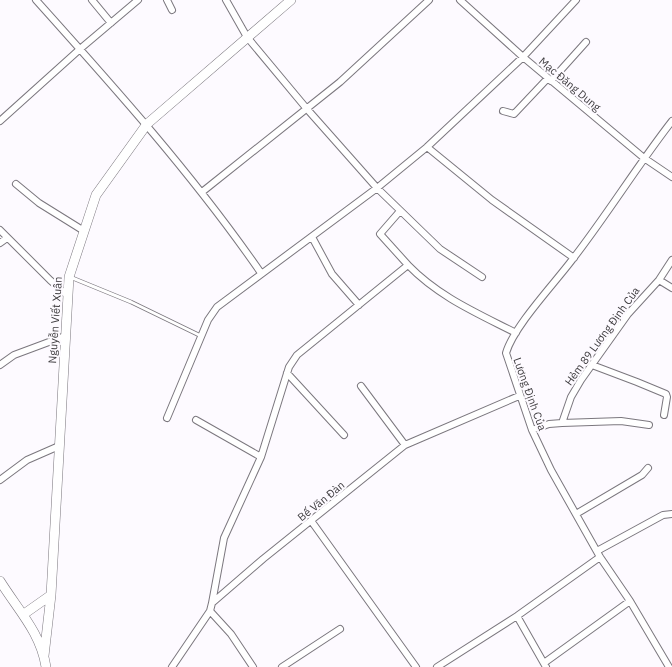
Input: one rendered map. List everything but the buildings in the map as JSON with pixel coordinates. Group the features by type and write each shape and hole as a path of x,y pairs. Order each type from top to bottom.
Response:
{"street":[{"path":"36,0 147,124 235,235 261,273"},
{"path":"92,0 111,23"},
{"path":"0,121 80,49 138,0"},
{"path":"167,0 172,10"},
{"path":"226,0 247,36 307,110 378,188 440,249 482,277"},
{"name":"Nguyễn Viết Xuân","path":"44,656 51,595 68,277 96,195 147,124 247,36 291,0"},
{"path":"202,192 307,110 429,0"},
{"name":"Mạc Đăng Dung","path":"460,0 550,80 644,158 672,177"},
{"path":"167,418 201,336 217,307 378,188 427,147 523,57 576,0"},
{"path":"502,111 514,114 550,80 586,42"},
{"name":"Lương Định Của","path":"670,667 630,601 598,554 576,514 532,430 506,357 507,350 516,333 574,258 644,158 672,121"},
{"path":"427,147 492,200 574,258"},
{"path":"16,184 39,204 84,231"},
{"path":"400,210 380,234 408,265 425,282 450,299 516,333"},
{"path":"0,230 50,280 68,295"},
{"path":"312,237 332,274 359,305"},
{"path":"0,243 7,238"},
{"name":"Hẻm 89 Lương Định Của","path":"562,423 571,397 628,314 659,280 672,260"},
{"path":"172,667 210,611 224,538 261,457 289,366 297,355 408,265"},
{"path":"659,280 672,288"},
{"path":"0,365 14,355 65,336"},
{"path":"592,366 666,394 667,397 664,415"},
{"path":"286,373 344,435"},
{"path":"361,386 405,445"},
{"name":"Bế Văn Đàn","path":"212,603 263,559 312,522 405,445 519,396"},
{"path":"196,420 261,457"},
{"path":"532,430 549,424 562,423 620,421 649,425"},
{"path":"0,480 27,460 59,446"},
{"path":"576,514 642,475 648,468"},
{"path":"437,667 517,616 598,554 663,515 672,514"},
{"path":"312,522 416,667"},
{"path":"0,581 24,614 37,638 44,656 46,667"},
{"path":"24,614 51,595"},
{"path":"517,616 545,665 630,601"},
{"path":"210,611 231,634 253,667"},
{"path":"282,667 340,629"}],"lane":[{"path":"68,277 131,302 201,336"}]}
